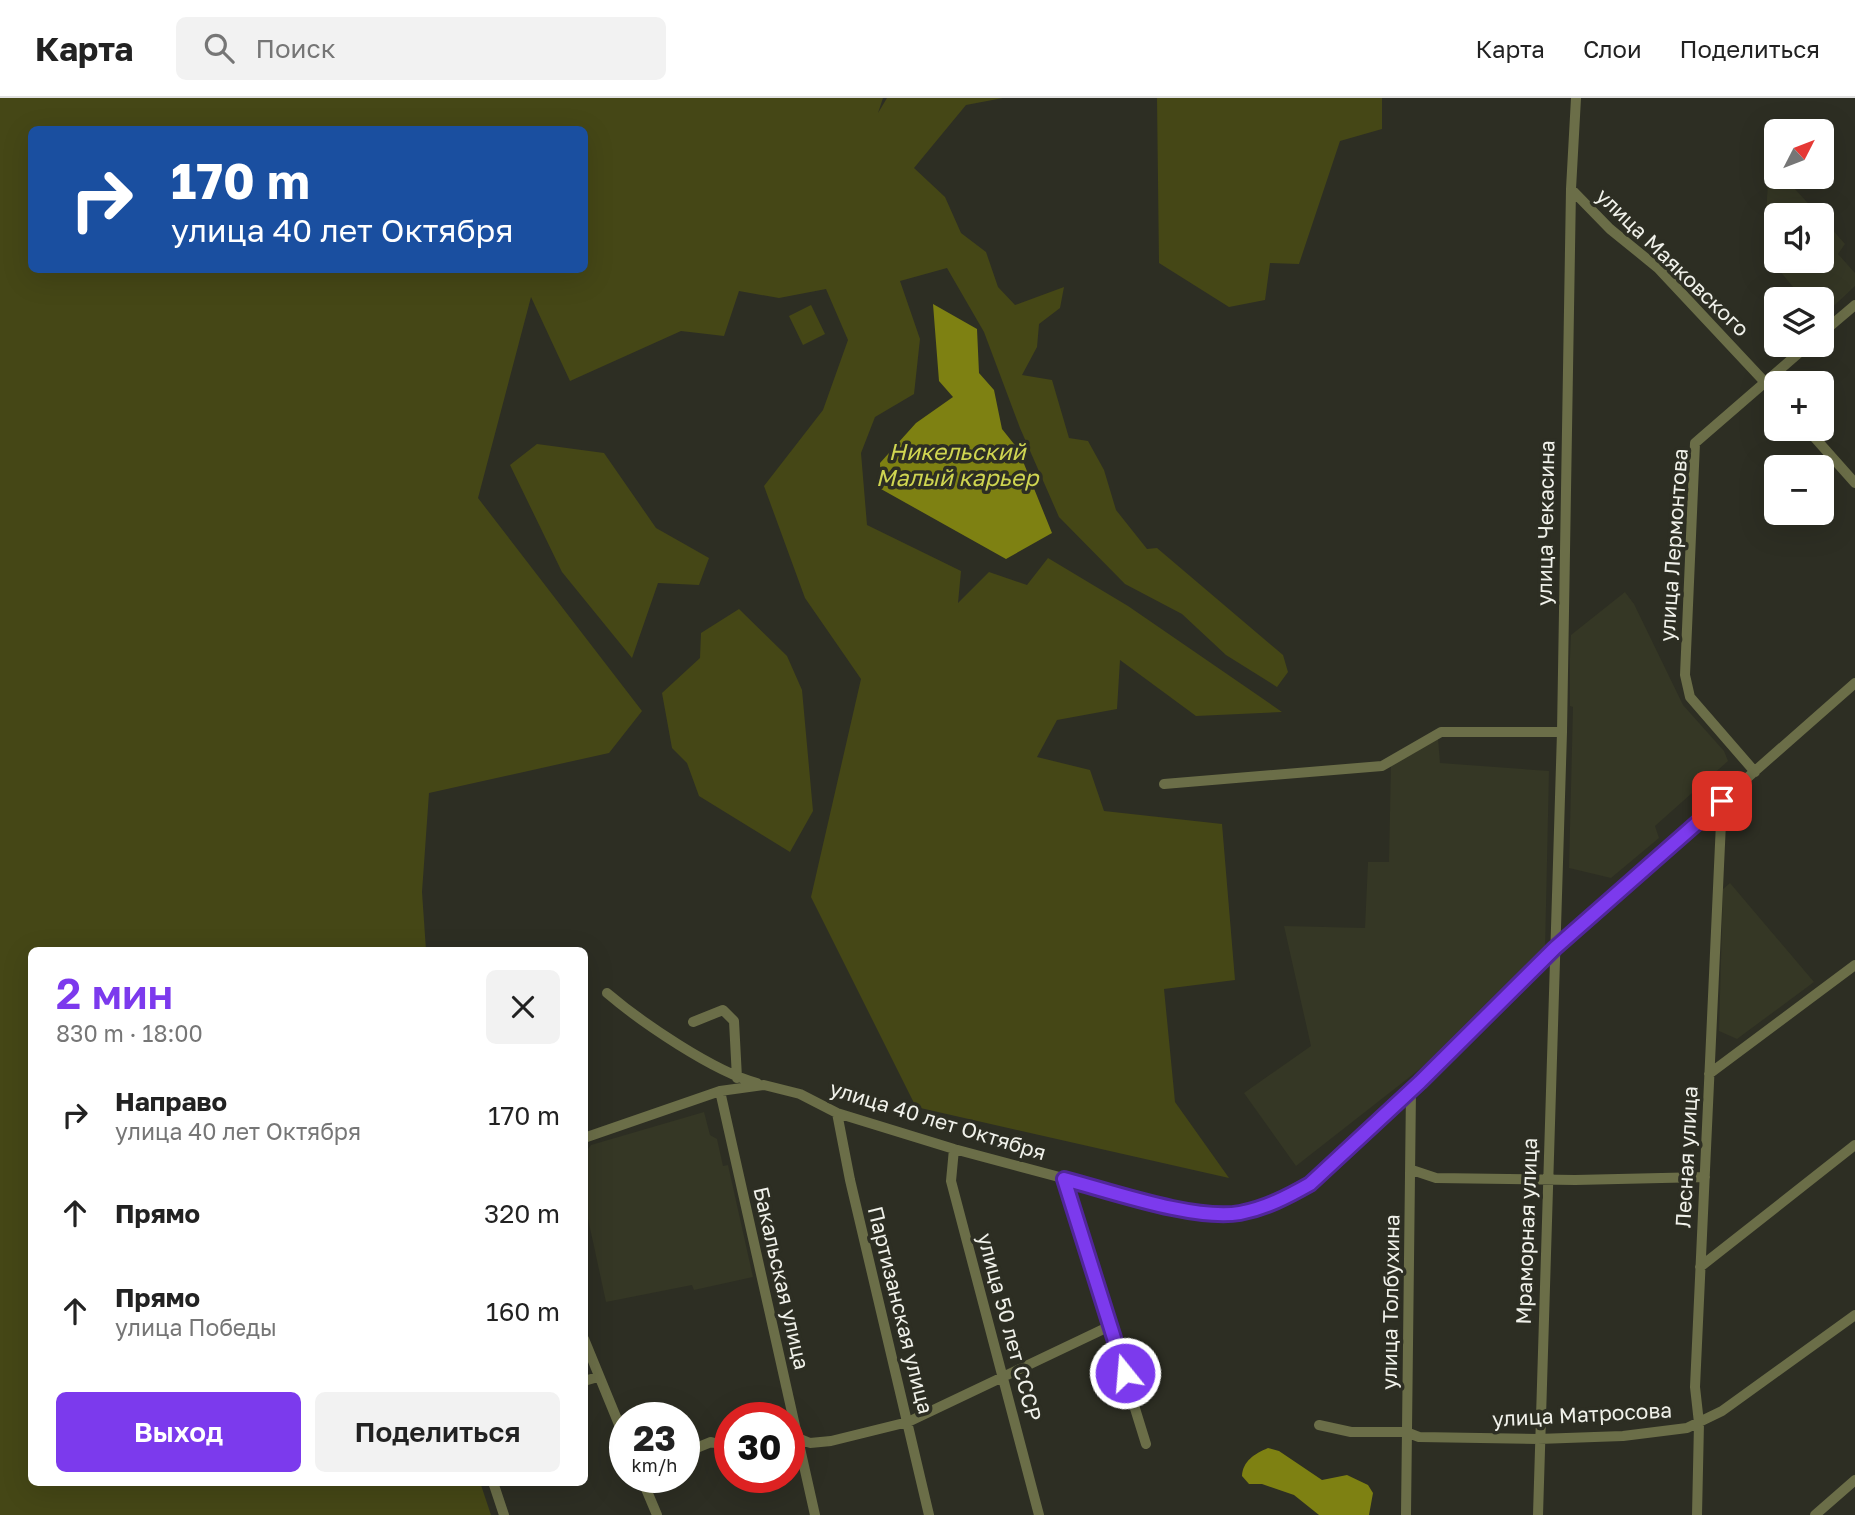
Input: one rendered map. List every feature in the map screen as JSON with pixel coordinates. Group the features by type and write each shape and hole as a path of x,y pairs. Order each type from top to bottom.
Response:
{"street":[{"name":"улица Чекасина","path":"1555,948 1562,732 1571,189 1576,98"},
{"name":"улица Маяковского","path":"1571,189 1610,229 1658,268 1764,380"},
{"path":"1834,322 1855,304"},
{"name":"улица Лермонтова","path":"1777,371 1794,357"},
{"name":"улица Лермонтова","path":"1755,772 1690,697 1685,675 1686,602 1695,443 1764,382"},
{"path":"1818,441 1855,483"},
{"name":"улица 40 лет Октября","path":"588,1137 720,1091 764,1085 800,1094 837,1113 954,1149 1196,1212 1240,1213 1274,1204 1310,1184 1411,1090 1555,948 1855,683"},
{"path":"1164,784 1382,766 1441,732 1562,732"},
{"name":"Лесная улица","path":"1697,1515 1699,1423 1695,1387 1722,801"},
{"name":"Мраморная улица","path":"1538,1515 1538,1439 1555,948"},
{"path":"1709,1074 1855,965"},
{"path":"607,993 636,1017 737,1078 764,1085"},
{"path":"693,1022 723,1010 734,1021 737,1078"},
{"name":"улица Толбухина","path":"1406,1515 1411,1090"},
{"name":"Бакальская улица","path":"720,1091 786,1402"},
{"name":"Партизанская улица","path":"837,1113 850,1180 929,1515"},
{"path":"1700,1267 1855,1145"},
{"name":"улица 50 лет СССР","path":"954,1149 951,1181 1039,1515"},
{"path":"1412,1170 1436,1178 1705,1177"},
{"path":"1064,1179 1146,1444"},
{"name":"улица Матросова","path":"1319,1425 1351,1432 1406,1432 1419,1437 1538,1439 1623,1436 1699,1423 1722,1411 1855,1315"},
{"path":"805,1442 831,1441 908,1422 1110,1326"},
{"path":"588,1350 609,1402"},
{"path":"588,1380 598,1377"},
{"name":"Бакальская улица","path":"805,1479 815,1515"},
{"path":"1815,1515 1855,1480"},
{"path":"494,1486 504,1515"},
{"path":"648,1493 657,1515"}],"shaded area":[{"path":"0,98 883,98 878,113 887,98 1003,98 966,105 914,168 945,197 961,233 986,252 998,287 1015,305 1064,287 1060,308 1039,324 1037,347 1022,375 1052,380 1069,438 1088,441 1104,470 1116,510 1147,549 1157,548 1283,655 1288,672 1277,687 1226,655 1182,614 1125,584 1059,517 1020,428 984,332 947,268 900,281 920,339 914,394 875,417 861,453 867,525 961,571 958,603 989,572 1027,585 1048,558 1128,606 1282,712 1196,716 1120,660 1117,709 1057,720 1037,757 1090,770 1104,811 1222,824 1235,980 1164,989 1175,1102 1229,1178 916,1107 811,897 861,679 805,598 764,486 823,410 848,340 826,289 779,298 739,291 724,336 681,331 570,381 531,297 478,498 642,711 609,753 429,793 422,892 426,947 28,947 28,1486 481,1486 491,1515 0,1515"},
{"path":"1157,98 1382,98 1382,129 1340,141 1299,264 1270,263 1265,300 1229,307 1159,263"},
{"path":"1768,189 1795,189 1808,203 1767,203"},
{"path":"1834,232 1845,244 1838,254 1855,273 1855,286 1834,306 1834,287 1793,287 1781,273 1834,273"},
{"path":"811,305 825,334 803,345 789,316"},
{"path":"537,444 604,453 656,528 709,558 699,585 658,583 632,658 562,572 510,465"},
{"path":"1625,592 1634,604 1683,705 1724,751 1728,761 1655,826 1659,838 1611,878 1569,868 1573,707 1570,706 1571,635"},
{"path":"739,609 787,656 802,690 813,811 790,852 699,796 687,763 672,748 662,693 700,658 701,633"},
{"path":"1424,738 1438,738 1440,763 1549,771 1545,951 1425,1065 1296,1166 1244,1093 1311,1046 1284,926 1365,928 1368,862 1389,862 1391,763 1416,752"},
{"path":"1730,883 1814,982 1737,1039 1719,1031 1723,889"},
{"path":"704,1112 710,1135 717,1139 723,1166 728,1165 753,1277 694,1290 692,1285 606,1302 588,1219 588,1149 591,1145"}],"water":[{"name":"Никельский Малый карьер","path":"933,304 977,329 979,373 994,390 1002,429 1018,449 1052,533 1006,559 881,489 880,463 916,423 953,397 939,381"},
{"path":"1268,1448 1279,1451 1322,1480 1347,1475 1368,1485 1373,1493 1369,1515 1319,1515 1294,1495 1262,1484 1249,1484 1242,1476 1247,1462"}],"route":[{"path":"1125,1373 1064,1179 1196,1212 1230,1214 1274,1204 1310,1184 1411,1090 1555,948 1722,801"}]}
